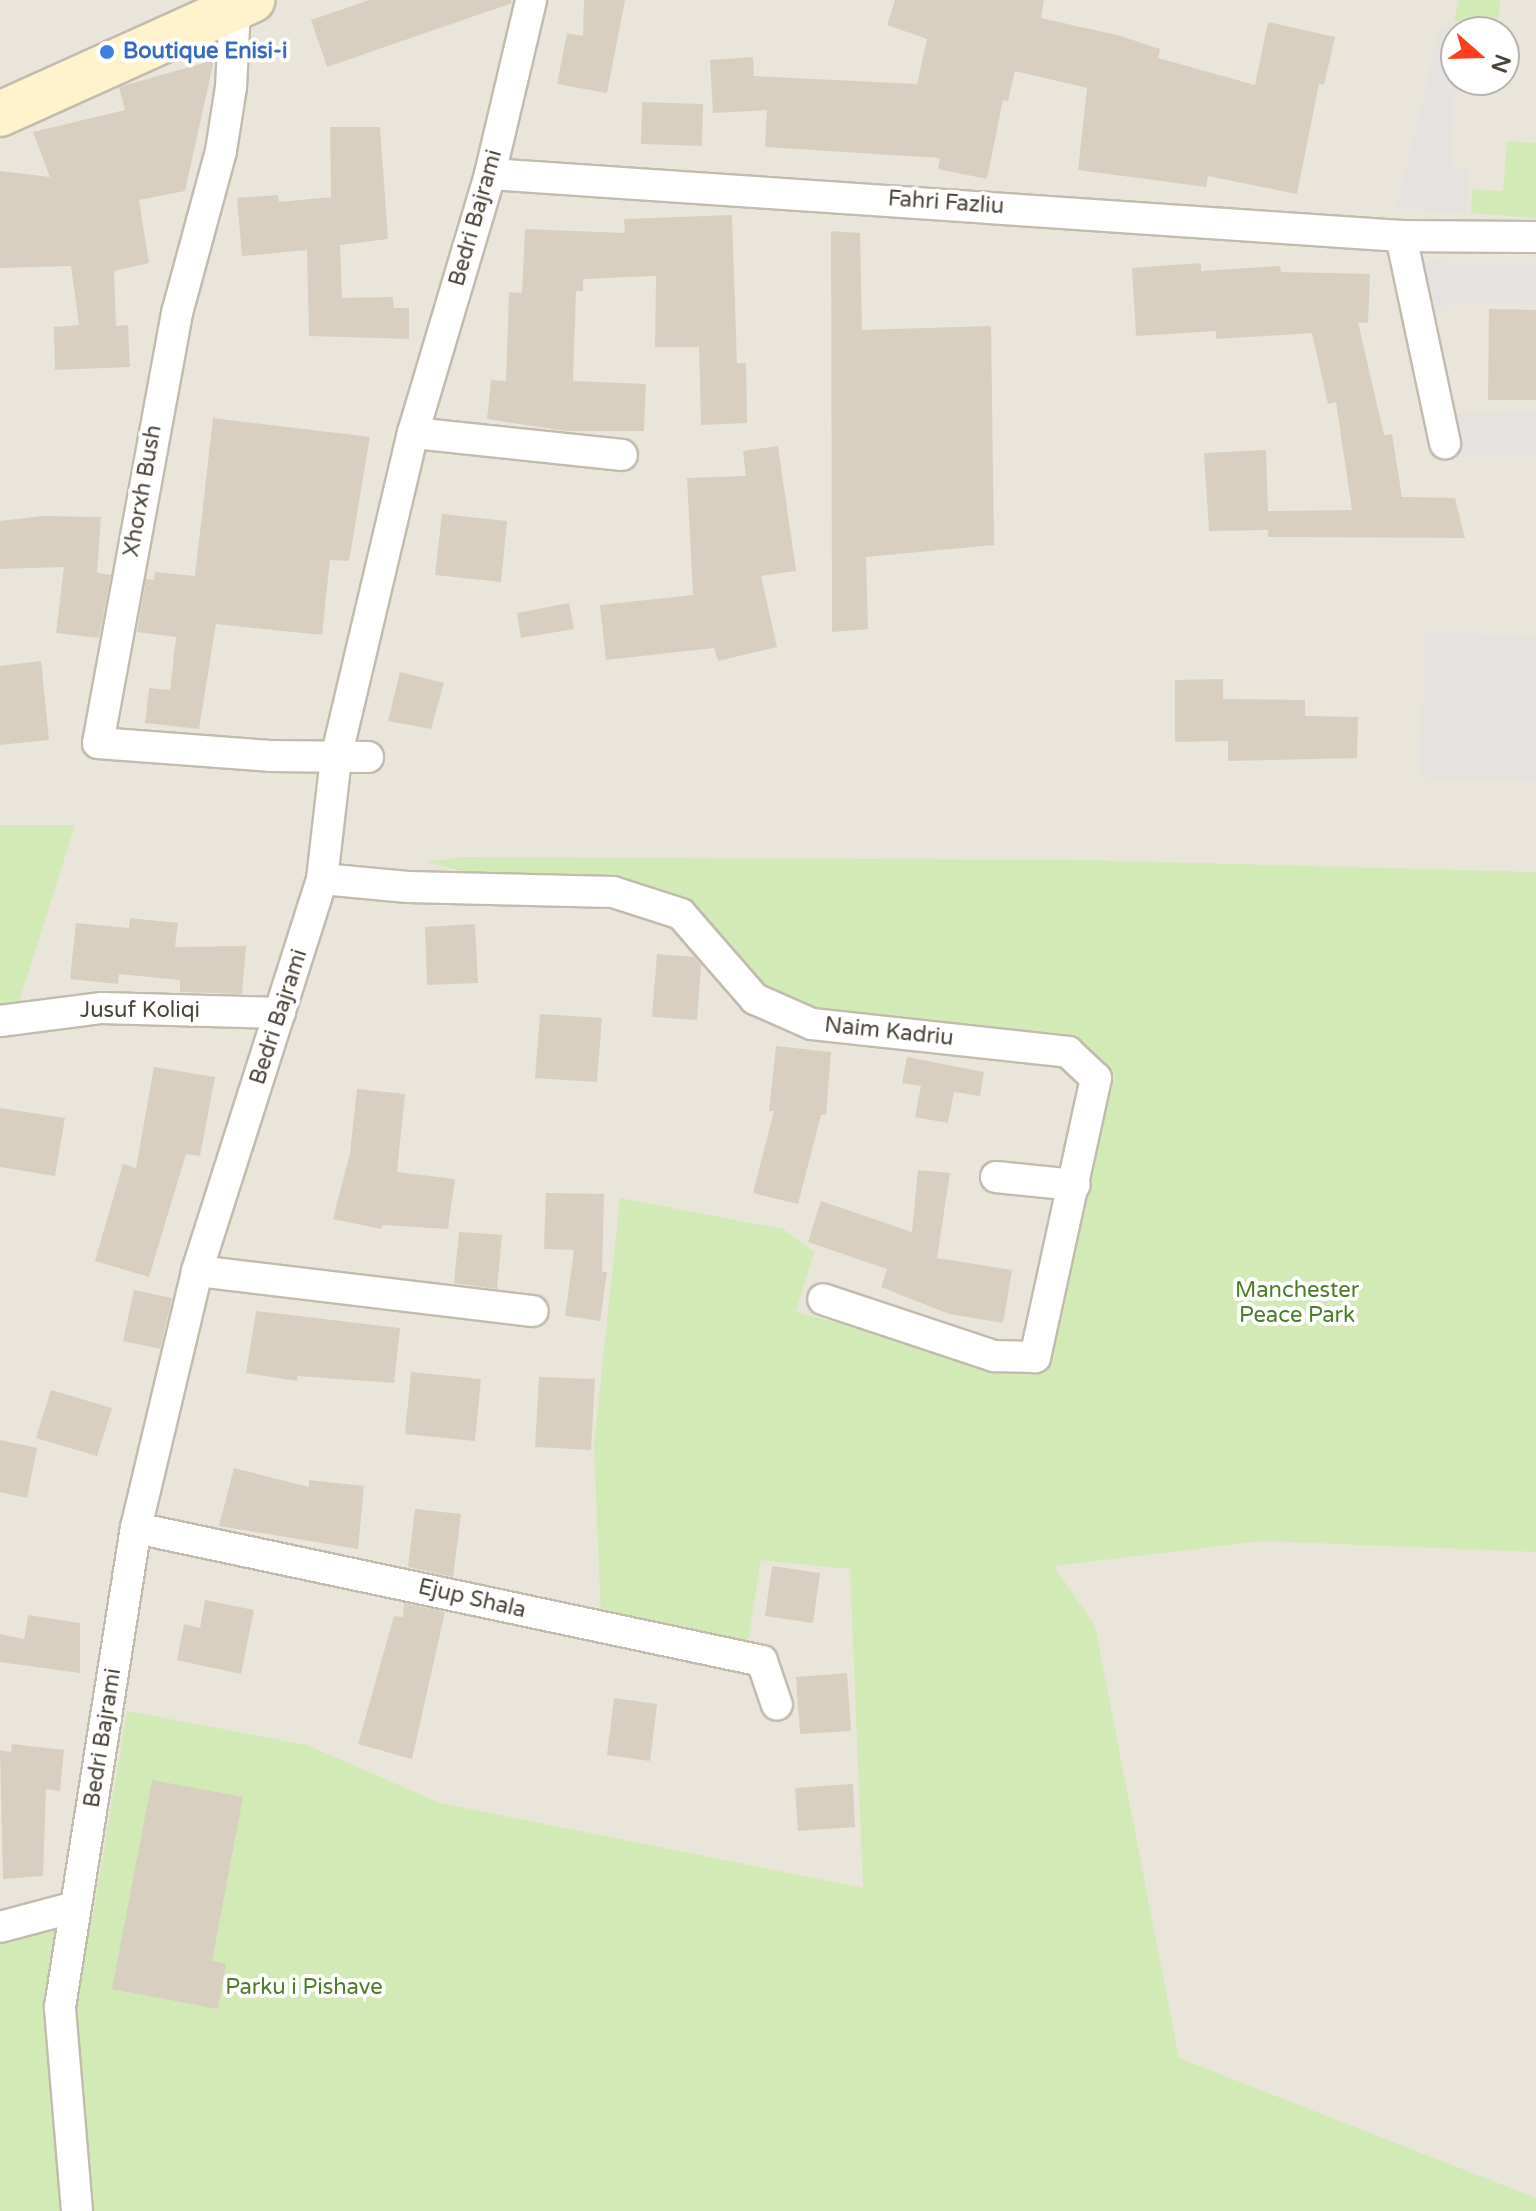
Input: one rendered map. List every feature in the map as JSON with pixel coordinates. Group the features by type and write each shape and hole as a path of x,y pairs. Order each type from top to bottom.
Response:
{"main road":[{"path":"0,114 243,4"}],"street":[{"name":"Bedri Bajrami","path":"77,2211 60,2007 136,1528 197,1271 322,879 336,758 413,433 490,174 531,0"},
{"name":"Xhorxh Bush","path":"243,4 221,151 177,313 98,743 336,758"},
{"name":"Fahri Fazliu","path":"490,174 1401,236 1536,237"},
{"path":"1401,236 1445,443"},
{"path":"413,433 622,455"},
{"path":"336,758 368,757"},
{"name":"Naim Kadriu","path":"322,879 408,887 613,892 681,914 755,999 812,1024 1068,1052 1096,1078 1035,1357 994,1356 823,1299"},
{"name":"Jusuf Koliqi","path":"0,1021 102,1008 280,1013"},
{"path":"996,1177 1075,1185"},
{"path":"197,1271 533,1311"},
{"name":"Ejup Shala","path":"136,1528 762,1661 777,1705"},
{"path":"0,1927 75,1907"}],"shaded area":[{"path":"0,0 1536,0 1536,2211 0,2211"},
{"path":"1440,26 1440,96 1454,96 1451,169 1468,170 1465,212 1396,209"},
{"path":"1419,261 1536,265 1536,303 1457,303 1428,319"},
{"path":"1536,412 1536,455 1459,458 1456,413"},
{"path":"1426,631 1536,637 1536,781 1418,778"}],"green space":[{"path":"1459,0 1500,0 1498,16 1455,16"},
{"path":"1507,141 1536,143 1536,218 1471,213 1473,189 1503,191"},
{"path":"0,825 75,825 19,1002 0,1006"},
{"name":"Parku i Pishave","path":"462,857 1087,860 1536,872 1536,1552 1261,1541 1054,1566 1095,1626 1179,2058 1536,2198 1536,2211 0,2211 0,1940 92,1920 127,1711 307,1745 440,1803 863,1888 850,1569 761,1560 747,1647 601,1618 594,1445 620,1198 783,1229 814,1252 796,1312 1036,1375 1105,1077 1075,1040 897,1018 811,1014 773,996 729,950 593,878 471,873 426,862"}],"building":[{"path":"369,0 511,0 512,3 327,67 311,20"},
{"path":"584,0 625,0 607,93 557,84 567,33 583,36"},
{"path":"895,0 1044,0 1041,18 1121,36 1160,49 1158,58 1255,85 1268,22 1335,37 1324,85 1319,84 1297,194 1208,176 1206,187 1078,170 1087,88 1015,71 1008,101 1003,100 987,179 938,169 940,158 765,147 767,110 713,113 710,60 753,57 754,76 917,84 927,39 887,25"},
{"path":"214,60 185,191 139,200 149,263 114,271 116,326 128,325 130,367 55,370 54,327 79,325 71,266 0,268 0,171 50,177 33,132 125,110 119,87"},
{"path":"642,102 703,104 702,146 641,144"},
{"path":"330,127 380,127 388,239 340,245 342,298 393,297 394,308 409,308 409,339 309,336 307,250 242,256 237,198 278,195 279,202 331,197"},
{"path":"732,215 737,363 746,363 747,423 701,425 699,347 655,347 656,276 583,279 583,291 576,291 573,381 646,384 644,431 566,431 487,419 491,380 506,381 509,292 522,293 525,229 625,233 624,219"},
{"path":"831,231 860,233 862,330 991,326 994,545 866,557 868,629 832,632"},
{"path":"1201,263 1201,271 1280,266 1281,272 1370,274 1368,323 1358,322 1384,435 1392,434 1402,497 1455,498 1465,538 1268,537 1268,530 1209,531 1204,453 1266,450 1268,511 1352,510 1336,402 1328,404 1312,333 1216,339 1216,331 1136,336 1132,268"},
{"path":"1489,309 1536,310 1536,400 1488,400"},
{"path":"213,418 370,437 349,561 330,560 322,635 216,624 199,729 145,723 149,688 170,690 176,637 137,632 146,579 154,580 155,572 195,576"},
{"path":"778,446 796,571 761,576 777,647 718,661 714,648 606,660 600,605 693,595 687,478 746,476 743,451"},
{"path":"442,514 507,521 501,582 435,575"},
{"path":"42,516 101,517 97,573 111,575 99,638 56,633 64,567 0,569 0,521"},
{"path":"569,603 574,629 521,638 517,613"},
{"path":"41,661 49,740 0,745 0,666"},
{"path":"400,672 444,683 431,729 388,721"},
{"path":"1223,679 1223,699 1305,700 1305,716 1358,717 1357,758 1228,761 1228,741 1175,742 1175,680"},
{"path":"130,918 178,923 175,947 246,946 242,994 180,992 180,980 119,974 118,984 70,979 76,923 129,928"},
{"path":"475,924 478,983 427,985 425,927"},
{"path":"657,954 694,957 701,965 697,1020 652,1017"},
{"path":"540,1014 602,1018 597,1082 535,1078"},
{"path":"776,1046 831,1052 826,1115 821,1115 798,1204 753,1193 774,1111 769,1111"},
{"path":"907,1057 984,1072 980,1096 954,1092 948,1123 915,1117 921,1086 902,1083"},
{"path":"154,1067 215,1077 200,1156 186,1154 149,1277 95,1261 123,1164 136,1168"},
{"path":"357,1089 405,1094 397,1172 455,1179 448,1229 382,1225 381,1229 333,1219 350,1153"},
{"path":"0,1108 65,1118 55,1176 0,1167"},
{"path":"918,1170 950,1173 937,1258 1012,1270 1003,1323 949,1314 881,1287 887,1269 808,1242 821,1201 912,1232"},
{"path":"546,1193 604,1194 602,1272 607,1272 600,1321 565,1316 574,1250 544,1249"},
{"path":"459,1232 502,1235 497,1289 454,1283"},
{"path":"134,1290 172,1298 160,1349 123,1341"},
{"path":"256,1311 400,1328 394,1383 298,1376 297,1381 246,1373"},
{"path":"411,1372 481,1379 475,1441 405,1434"},
{"path":"539,1377 595,1379 591,1450 535,1447"},
{"path":"51,1390 112,1408 97,1456 36,1438"},
{"path":"0,1440 37,1448 27,1498 0,1492"},
{"path":"234,1468 309,1487 309,1480 364,1486 358,1549 219,1526"},
{"path":"415,1509 461,1514 453,1577 408,1567"},
{"path":"772,1566 820,1573 813,1623 765,1616"},
{"path":"205,1600 254,1610 241,1674 177,1660 184,1624 200,1628"},
{"path":"404,1603 445,1612 412,1759 358,1744 394,1616 403,1617"},
{"path":"28,1615 80,1623 80,1673 0,1662 0,1634 24,1639"},
{"path":"847,1673 851,1731 800,1734 796,1677"},
{"path":"614,1698 657,1704 650,1761 607,1755"},
{"path":"12,1744 64,1750 60,1791 46,1789 43,1876 3,1879 0,1750 11,1752"},
{"path":"152,1780 243,1797 212,1961 226,1964 218,2009 112,1989"},
{"path":"853,1784 855,1827 798,1831 795,1788"}],"place":[{"name":"Boutique Enisi-i","path":"107,52"}],"park label":[{"name":"Manchester Peace Park","path":"1297,1302"}]}
